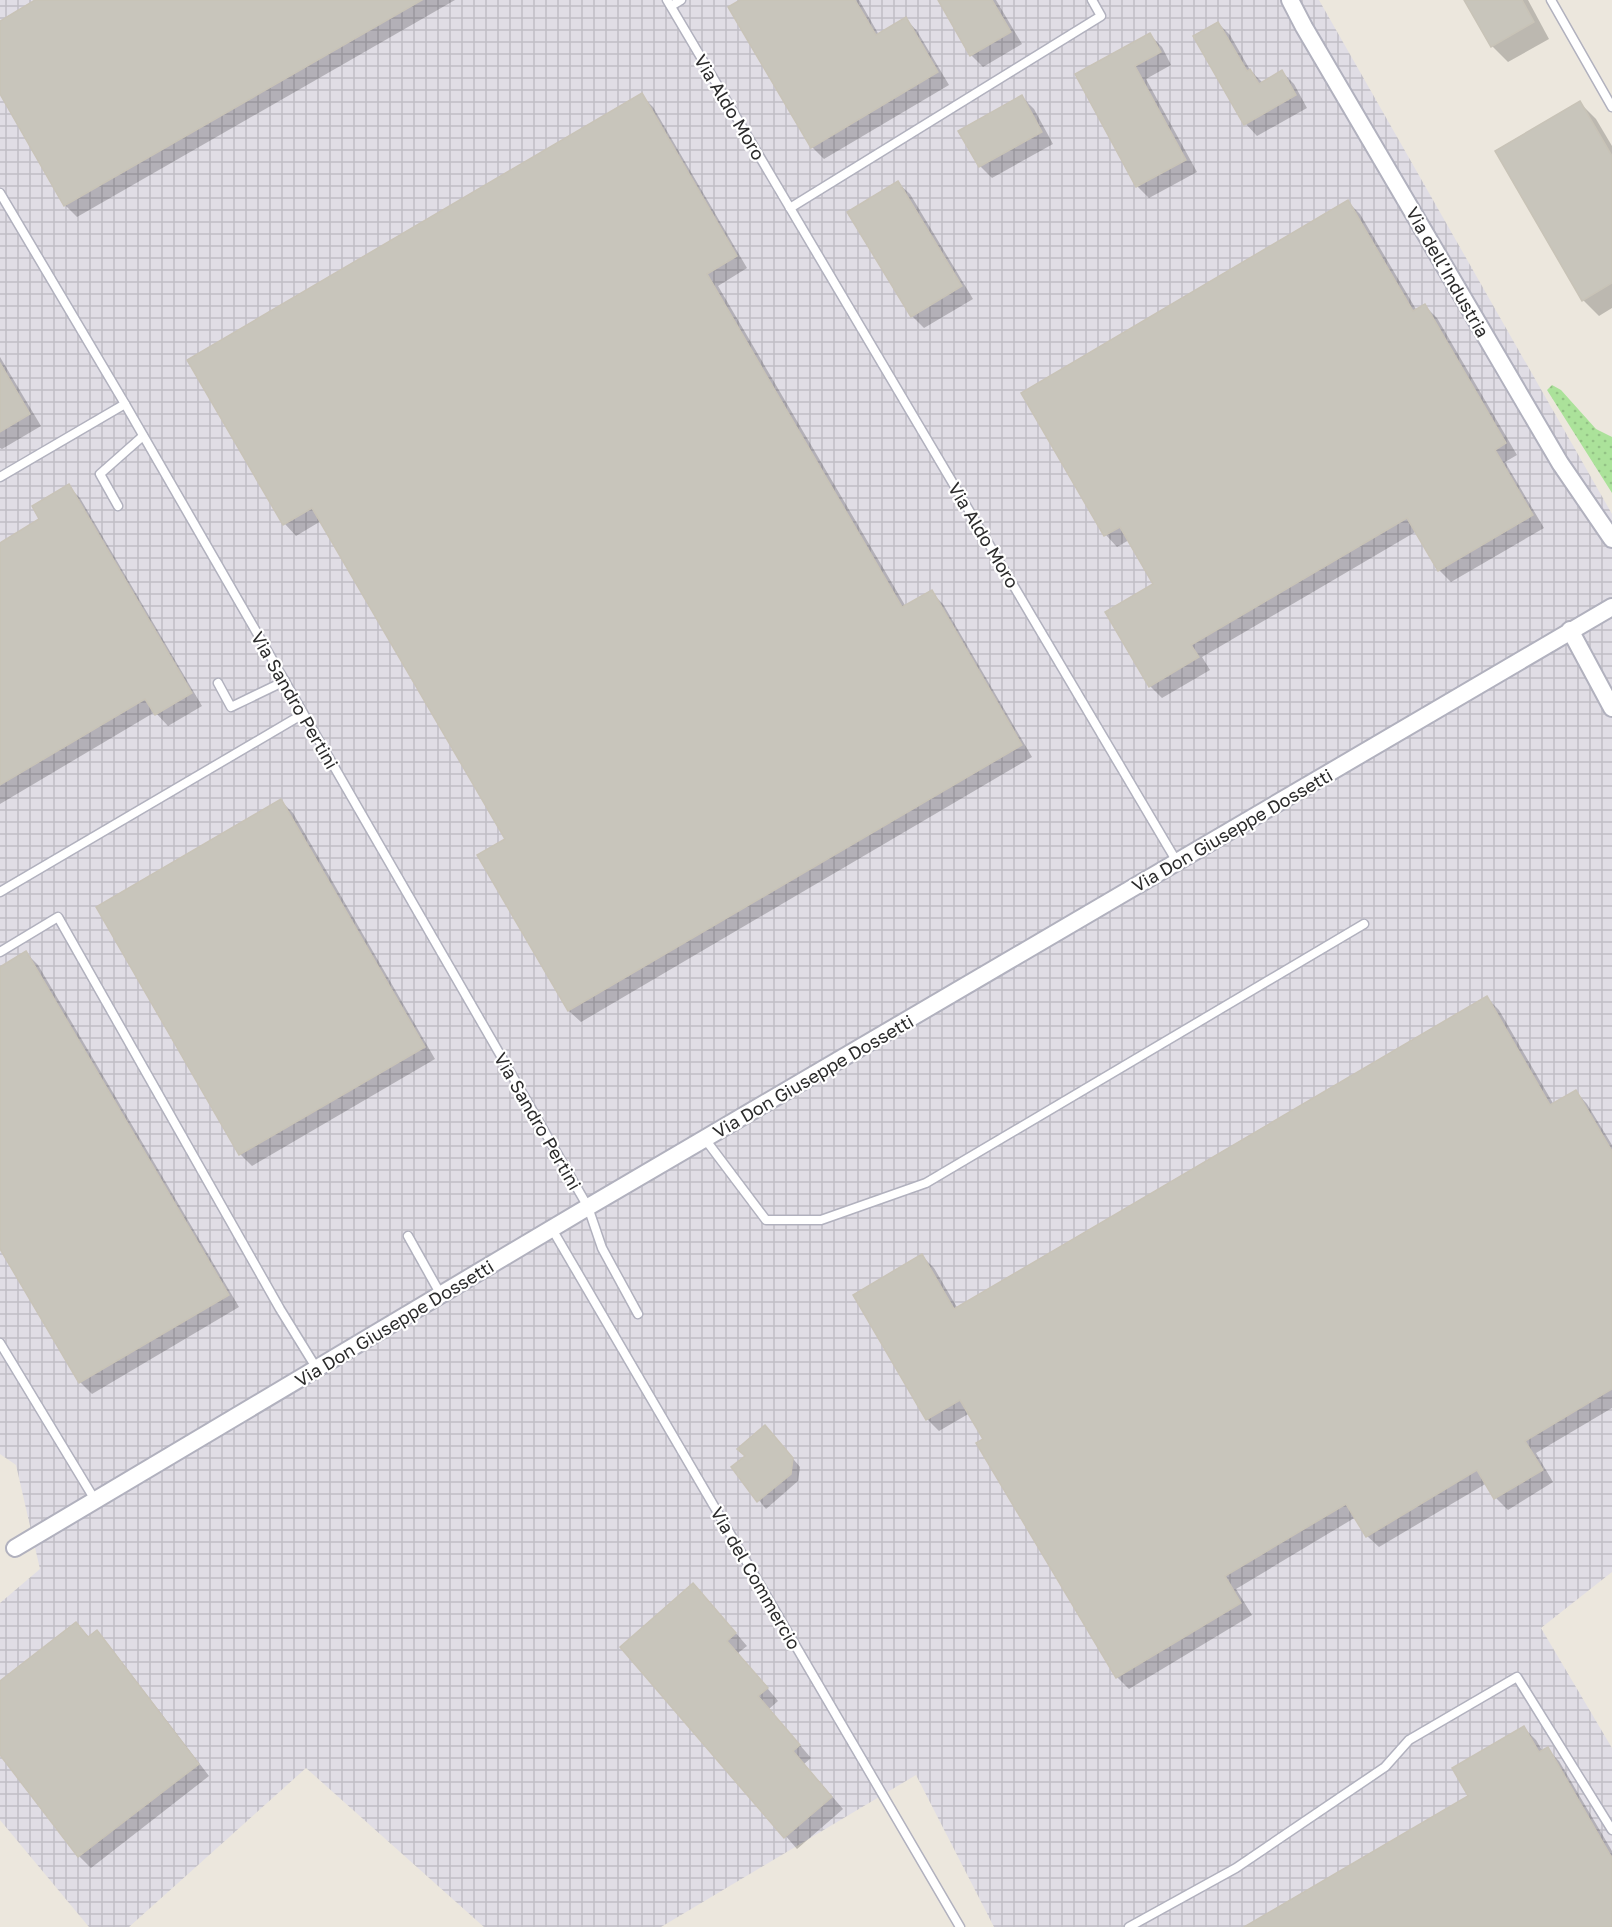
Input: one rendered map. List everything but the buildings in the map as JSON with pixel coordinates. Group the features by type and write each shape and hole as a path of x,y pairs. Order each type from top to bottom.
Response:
{"street":[{"name":"Via dell’Industria","path":"1290,0 1560,463 1612,539"},
{"name":"Via Don Giuseppe Dossetti","path":"15,1548 552,1229 1612,607"},
{"path":"1570,630 1612,708"}],"lane":[{"name":"Via Aldo Moro","path":"681,0 669,3 1177,862"},
{"path":"790,208 1101,16 1092,0"},
{"path":"1551,0 1612,107"},
{"name":"Via Sandro Pertini","path":"0,193 285,681 588,1208 602,1248 638,1314"},
{"path":"0,477 125,405"},
{"path":"118,506 100,474 143,436"},
{"path":"218,683 231,707 285,681"},
{"path":"0,892 303,714"},
{"path":"0,952 58,917 280,1309 317,1369"},
{"path":"705,1139 766,1220 821,1220 926,1183 1364,924"},
{"name":"Via del Commercio","path":"552,1229 960,1927"},
{"path":"408,1236 441,1295"},
{"path":"0,1343 95,1500"},
{"path":"1129,1927 1236,1868 1385,1767 1410,1740 1517,1677 1612,1830"}],"shaded area":[{"path":"0,0 1319,0 1612,514 1612,1572 1541,1628 1612,1748 1612,1927 994,1927 916,1775 661,1927 484,1927 306,1768 129,1927 89,1927 0,1820 0,1603 40,1569 16,1465 0,1454"}],"green space":[{"path":"1552,385 1561,390 1596,429 1612,437 1612,493 1547,390"}]}
